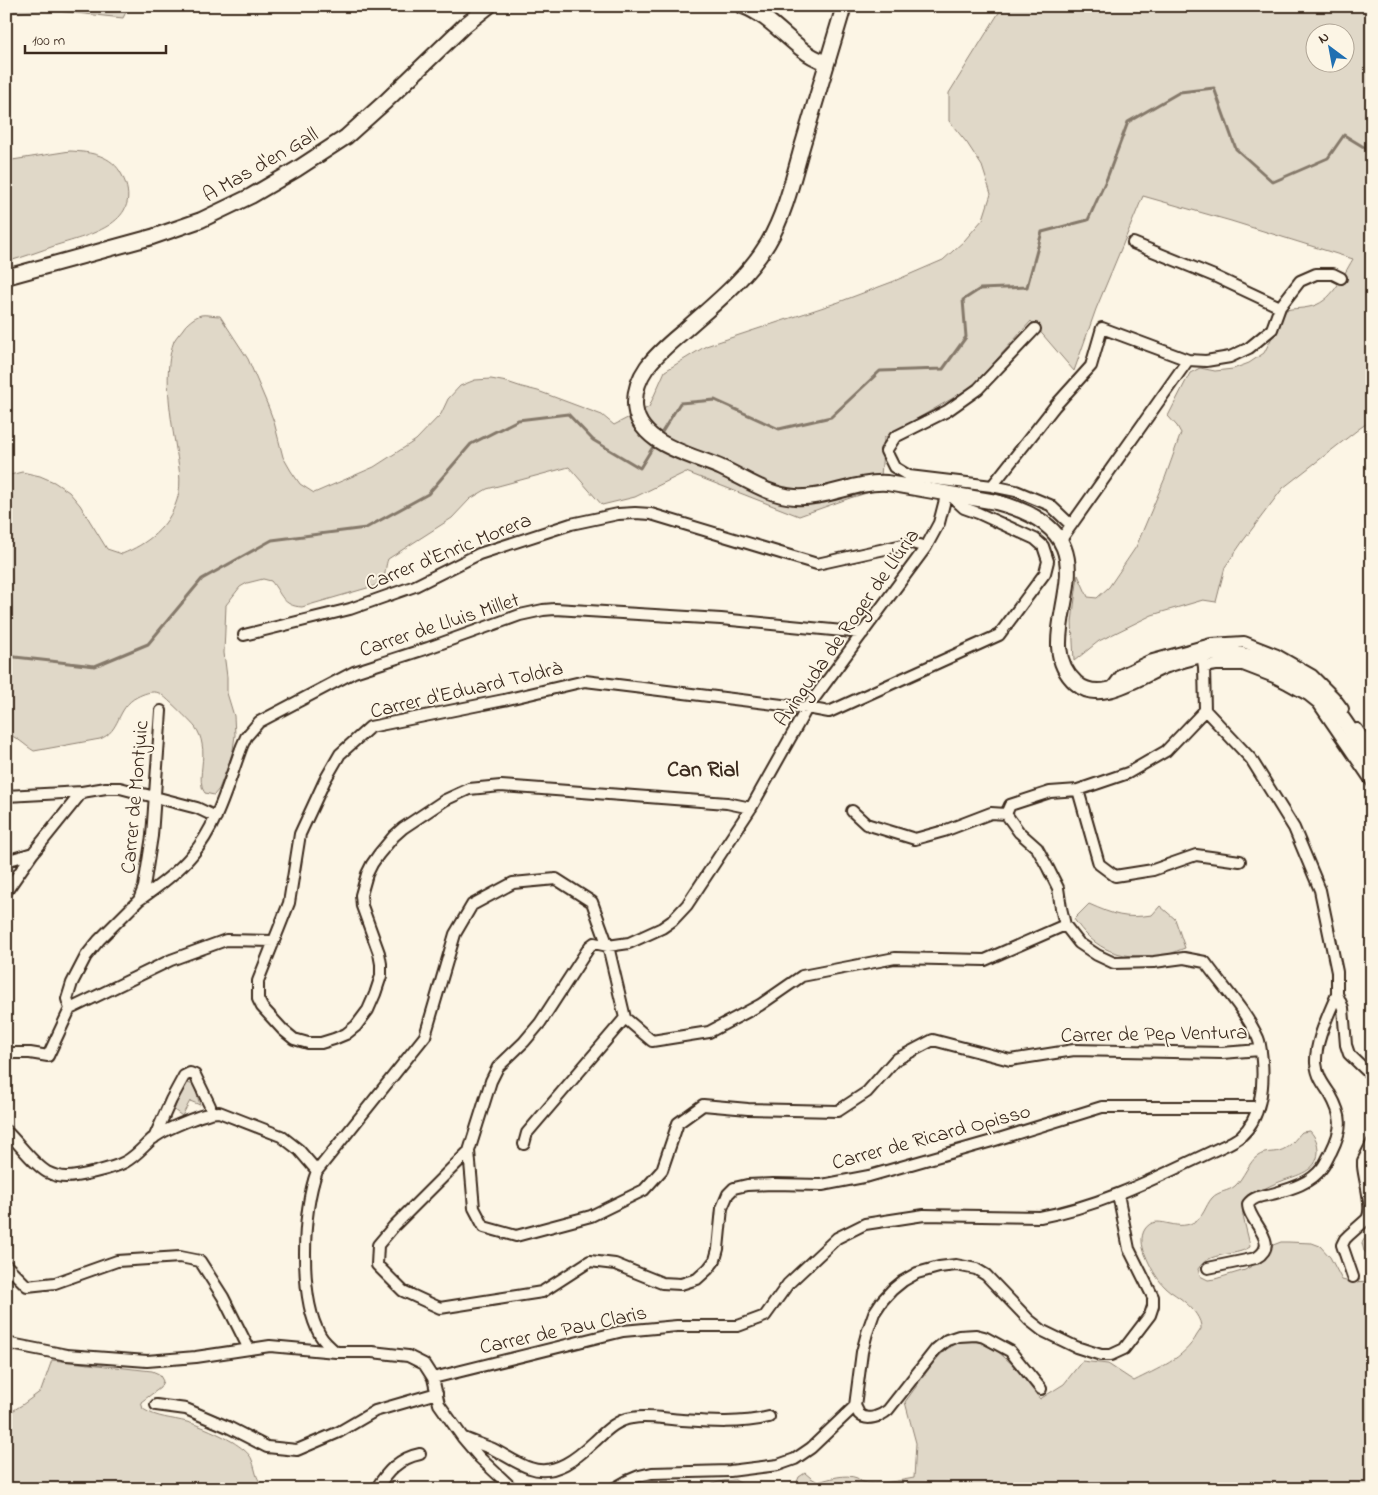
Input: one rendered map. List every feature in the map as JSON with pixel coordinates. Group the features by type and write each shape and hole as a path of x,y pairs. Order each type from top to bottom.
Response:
{"main road":[{"name":"A Mas d'en Gall","path":"6,277 152,237 201,220 251,196 298,169 346,137 489,6"},
{"path":"743,6 753,10 781,30 804,51 827,63"},
{"path":"844,6 783,210 775,230 744,277 662,350 646,369 641,378 635,404 637,415 646,431 662,443 775,494 808,497 878,482 948,492 1020,509 1042,521 1050,528 1060,541 1065,552 1068,580 1059,641 1061,662 1068,675 1078,685 1095,691 1110,690 1166,665 1203,661 1224,653 1249,656 1271,664 1318,692 1333,707 1372,765"}],"street":[{"path":"1133,243 1214,276 1280,307"},
{"path":"992,486 1055,406 1091,366 1102,328 1188,360 1206,361 1230,357 1249,348 1272,329 1280,307 1300,281 1316,274 1333,274 1341,278"},
{"path":"1035,329 978,389 947,411 895,437 886,451 894,468 909,476 992,486 1016,491 1050,505 1071,526"},
{"path":"1060,541 1188,360"},
{"name":"Avinguda de Roger de Llúria","path":"608,946 629,943 662,928 687,905 751,808 807,708 926,547 940,523 948,492"},
{"name":"Carrer d'Eduard Toldrà","path":"751,808 727,803 502,786 469,789 445,800 394,836 379,854 367,874 361,895 362,906 379,953 381,976 368,1010 356,1026 346,1034 328,1041 308,1044 294,1039 283,1030 262,1007 258,999 260,973 289,902 300,834 325,780 340,754 370,727 504,700 585,681 829,712 999,635 1045,573 1048,561 1044,546 1035,539 964,508 948,492"},
{"name":"Carrer d'Enric Morera","path":"244,635 350,609 415,586 478,554 571,524 618,514 651,514 817,564 912,543 926,547"},
{"name":"Carrer de Lluis Millet","path":"138,900 153,890 194,854 216,817 246,738 259,722 354,672 520,615 543,610 577,610 721,619 863,633"},
{"path":"1110,690 1122,674 1149,660 1211,644 1244,642 1277,656 1312,675 1334,697 1372,751"},
{"path":"1208,1268 1256,1258 1262,1255 1266,1246 1265,1238 1249,1211 1248,1204 1259,1196 1287,1189 1310,1180 1317,1175 1333,1149 1340,1128 1339,1113 1320,1080 1316,1062 1325,1024 1337,994 1337,972 1320,890 1294,828 1251,759 1205,710 1203,661 1216,665 1243,665 1274,677 1308,695 1318,703 1372,782"},
{"path":"1006,814 1010,805 1023,800 1050,792 1078,790 1128,772 1166,750 1205,710"},
{"name":"Carrer de Montjuic","path":"70,1009 67,999 72,983 86,956 138,900 144,887 152,836 161,711"},
{"path":"6,796 120,788 197,808 216,817"},
{"path":"1078,790 1099,864 1115,876 1153,870 1196,855 1240,861"},
{"path":"6,892 33,853 82,792"},
{"path":"852,811 866,824 914,839 944,831 991,813 1006,814"},
{"path":"336,1352 319,1334 310,1308 306,1280 305,1229 313,1182 317,1171 425,1036 454,934 472,905 513,883 556,879 592,902 608,946 625,1018 652,1040 709,1032 760,1005 802,976 895,958 985,960 1065,925 1058,888 1048,868 1037,848 1019,832 1006,814"},
{"path":"6,861 33,853"},
{"name":"Carrer de Pau Claris","path":"434,1378 623,1331 677,1326 738,1326 765,1316 788,1284 837,1238 865,1224 924,1215 1040,1217 1058,1213 1118,1194 1243,1135 1258,1107 1263,1083 1259,1040 1250,1022 1205,962 1184,958 1154,962 1114,963 1096,955 1079,942 1065,925"},
{"path":"6,1052 48,1056 70,1009 171,960 226,940 274,941"},
{"name":"Carrer de Pep Ventura","path":"608,946 594,943 590,946 540,1023 524,1042 498,1067 491,1081 469,1151 474,1208 484,1227 516,1236 591,1216 644,1190 662,1170 678,1122 703,1105 748,1109 838,1112 867,1092 895,1060 933,1040 1010,1060 1074,1050 1222,1053 1260,1050"},
{"path":"1337,994 1343,1008 1346,1045 1349,1054 1372,1076"},
{"path":"524,1144 527,1133 625,1018"},
{"path":"154,1138 171,1100 184,1076 187,1074 195,1075 211,1112"},
{"name":"Carrer de Ricard Opisso","path":"469,1151 394,1226 378,1245 377,1265 403,1291 440,1308 542,1292 590,1261 614,1264 662,1283 681,1284 697,1279 715,1260 718,1249 722,1208 728,1194 734,1188 747,1185 822,1184 869,1176 1102,1107 1258,1107"},
{"path":"6,1131 41,1167 57,1176 66,1177 98,1171 124,1162 139,1152 154,1138 199,1116 211,1112 219,1112 281,1136 299,1150 317,1171"},
{"path":"1352,1277 1342,1245 1344,1239 1368,1219 1370,1215 1363,1162 1372,1143"},
{"path":"1041,1389 1010,1351 1001,1345 976,1335 959,1336 947,1340 936,1349 888,1410 880,1416 871,1418 859,1414 856,1406 862,1352 874,1313 892,1290 903,1281 918,1273 939,1267 956,1266 976,1269 986,1275 1029,1320 1043,1331 1076,1347 1101,1355 1111,1355 1124,1349 1150,1315 1153,1297 1129,1249 1118,1194"},
{"path":"6,1265 27,1286 55,1284 117,1261 180,1257 200,1261 223,1297 249,1349"},
{"path":"6,1343 67,1355 148,1361 196,1357 270,1346 408,1356 424,1364 434,1378 439,1404 463,1438 480,1458 514,1489"},
{"path":"156,1405 186,1409 228,1427 266,1447 297,1450 339,1432 375,1411 436,1393"},
{"path":"613,1489 639,1476 652,1474 730,1470 778,1465 795,1459 811,1448 856,1406"},
{"path":"463,1438 491,1448 531,1469 545,1470 572,1461 611,1427 619,1421 629,1418 645,1417 712,1422 752,1421 769,1417"},
{"path":"376,1489 383,1478 401,1460 420,1454"}],"shaded area":[{"path":"6,6 129,6 123,18 47,10 6,13"},
{"path":"1003,6 1372,6 1372,420 1283,488 1225,567 1216,602 1203,600 1152,615 1099,641 1074,661 1072,622 1078,575 1088,597 1097,598 1109,587 1136,547 1165,478 1181,433 1168,416 1190,373 1200,368 1215,371 1233,369 1249,363 1264,353 1286,310 1317,305 1324,300 1340,281 1353,259 1143,196 1096,309 1074,371 1031,321 972,387 884,438 880,489 799,516 686,472 635,497 602,505 569,467 487,489 470,499 452,518 388,559 384,577 374,586 302,607 286,602 271,581 263,579 247,583 240,587 226,605 224,653 227,693 234,716 235,735 228,766 219,789 214,795 205,793 202,788 203,749 198,731 171,703 156,692 137,697 130,702 125,707 112,731 100,739 34,751 6,734 6,476 22,472 40,476 54,482 69,492 80,505 107,549 122,554 156,534 173,510 180,486 179,465 168,392 171,352 176,338 193,319 203,315 220,316 248,359 274,422 283,457 300,484 314,493 374,467 416,440 441,414 448,399 460,386 475,380 491,379 538,391 602,415 614,425 649,407 665,371 706,346 839,302 892,282 943,260 964,241 983,219 991,194 982,166 967,143 949,121 949,93"},
{"path":"70,151 86,152 100,156 118,168 127,191 127,204 121,215 111,224 98,231 6,262 6,161"},
{"path":"1089,904 1113,913 1134,917 1152,915 1160,906 1175,919 1185,948 1161,956 1135,956 1124,955 1105,948 1088,936 1074,919"},
{"path":"184,1082 194,1085 200,1105 190,1101 182,1116 174,1110"},
{"path":"1310,1131 1318,1146 1317,1159 1314,1164 1305,1172 1263,1189 1248,1198 1244,1203 1242,1209 1250,1247 1209,1259 1198,1269 1200,1276 1208,1280 1215,1279 1245,1270 1265,1258 1273,1245 1281,1242 1312,1243 1320,1246 1330,1257 1342,1280 1350,1282 1372,1281 1372,1489 794,1489 799,1477 805,1473 818,1482 842,1476 857,1478 862,1482 868,1483 914,1478 916,1443 905,1402 936,1359 947,1349 962,1341 982,1342 995,1349 1013,1365 1040,1399 1064,1384 1082,1361 1108,1364 1134,1381 1161,1368 1177,1357 1192,1343 1201,1329 1201,1325 1191,1308 1165,1287 1154,1272 1142,1245 1142,1235 1145,1229 1155,1222 1187,1225 1194,1222 1200,1217 1214,1196 1235,1186 1255,1158 1263,1153 1283,1150 1302,1132"},
{"path":"1372,1225 1372,1256 1364,1251 1362,1243"},
{"path":"52,1360 152,1371 159,1374 163,1381 160,1388 141,1402 143,1409 159,1416 199,1426 233,1442 249,1455 257,1477 269,1489 6,1489 6,1415 41,1391"},
{"path":"735,1480 742,1484 744,1489 705,1489 716,1483"}],"waterway":[{"path":"659,437 680,403 715,400 779,429 831,417 880,371 943,369 966,337 963,300 980,289 1027,287 1042,232 1088,220 1107,178 1128,122 1180,92 1214,88 1236,149 1273,182 1328,158 1344,135 1372,152"},
{"path":"6,656 95,666 148,644 202,579 272,540 366,528 428,494 471,444 518,420 568,414 593,440 640,468 656,442"}],"district":[{"name":"Can Rial","path":"703,768"}]}
